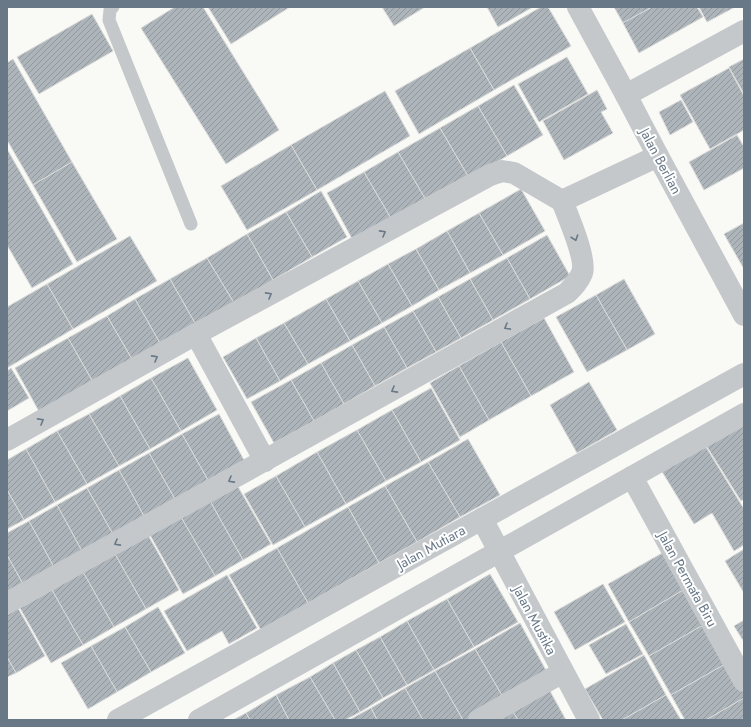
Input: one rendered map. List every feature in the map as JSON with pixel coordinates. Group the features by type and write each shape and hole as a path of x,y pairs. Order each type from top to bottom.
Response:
{"street":[{"name":"Jalan Berlian","path":"578,7 744,315"},
{"path":"626,95 744,31"},
{"path":"562,201 658,156"},
{"path":"7,440 196,334 490,175 502,171 514,174 562,201 583,260 582,273 567,293 7,603"},
{"path":"196,334 265,461"},
{"name":"Jalan Mutiara","path":"118,720 744,374"},
{"path":"199,720 744,414"},
{"name":"Jalan Permata Biru","path":"632,477 744,681"},
{"name":"Jalan Mustika","path":"482,519 589,720"},
{"path":"479,720 563,672"}],"lane":[{"path":"113,7 110,10 109,20 191,224"}],"building":[{"path":"175,7 203,7 279,130 226,164 141,28"},
{"path":"208,7 290,7 231,44"},
{"path":"382,7 425,7 394,26"},
{"path":"487,7 533,7 498,27"},
{"path":"541,7 548,7 571,46 494,90 470,48"},
{"path":"614,7 652,7 623,23"},
{"path":"652,7 697,7 703,17 639,53 623,23"},
{"path":"699,7 735,7 707,22"},
{"path":"92,14 113,51 39,94 17,57"},
{"path":"470,48 494,90 419,134 395,91"},
{"path":"567,57 588,94 539,122 518,84"},
{"path":"13,59 72,162 33,185 7,140 7,63"},
{"path":"744,59 744,94 729,67"},
{"path":"729,68 744,96 744,130 710,149 680,95"},
{"path":"514,85 543,135 507,156 478,106"},
{"path":"597,90 607,109 601,112 613,133 564,160 543,121"},
{"path":"385,91 410,136 317,190 291,145"},
{"path":"681,100 693,122 670,135 659,112"},
{"path":"478,106 507,156 469,178 440,128"},
{"path":"440,128 469,178 427,202 398,152"},
{"path":"737,135 744,147 744,168 704,190 689,162"},
{"path":"291,145 317,190 247,230 221,186"},
{"path":"7,149 73,264 32,288 7,245"},
{"path":"398,152 427,202 393,222 364,172"},
{"path":"72,162 117,239 77,262 33,185"},
{"path":"364,172 393,222 355,244 327,193"},
{"path":"521,189 545,231 503,255 479,213"},
{"path":"321,191 347,237 312,257 286,212"},
{"path":"286,212 312,257 273,280 247,234"},
{"path":"479,213 503,255 470,273 447,231"},
{"path":"744,223 744,269 724,234"},
{"path":"447,231 470,273 439,290 416,249"},
{"path":"247,234 273,280 234,303 207,258"},
{"path":"547,235 570,276 530,299 507,258"},
{"path":"130,236 157,281 73,329 47,284"},
{"path":"416,249 439,290 412,306 388,264"},
{"path":"207,258 234,303 196,325 170,279"},
{"path":"507,258 530,299 493,320 470,279"},
{"path":"388,264 412,306 382,323 358,281"},
{"path":"170,279 196,325 161,345 135,299"},
{"path":"470,279 493,320 461,338 438,297"},
{"path":"624,279 655,334 627,350 596,295"},
{"path":"358,281 382,323 350,341 326,299"},
{"path":"47,284 73,329 7,368 7,307"},
{"path":"596,295 627,350 587,372 556,317"},
{"path":"438,297 461,338 436,352 413,311"},
{"path":"135,299 161,345 133,361 107,316"},
{"path":"326,299 350,341 308,364 284,323"},
{"path":"413,311 436,352 407,368 384,327"},
{"path":"107,316 133,361 94,384 68,338"},
{"path":"544,318 574,372 531,396 501,342"},
{"path":"284,323 308,364 280,381 256,338"},
{"path":"384,327 407,368 375,386 352,345"},
{"path":"68,338 94,384 41,415 15,368"},
{"path":"256,338 280,381 247,399 223,357"},
{"path":"501,342 531,396 489,420 459,366"},
{"path":"352,345 375,386 344,404 321,363"},
{"path":"188,358 217,410 181,431 151,378"},
{"path":"321,363 344,404 314,421 291,380"},
{"path":"459,366 489,420 460,437 430,383"},
{"path":"11,368 29,398 7,411 7,371"},
{"path":"151,378 181,431 150,449 120,396"},
{"path":"291,380 314,421 274,443 251,402"},
{"path":"589,382 617,430 577,453 550,405"},
{"path":"431,388 460,440 421,462 392,410"},
{"path":"120,396 150,449 119,466 89,414"},
{"path":"392,410 421,462 386,481 357,430"},
{"path":"89,414 119,466 87,484 57,431"},
{"path":"219,414 245,462 209,482 182,434"},
{"path":"744,418 744,499 741,501 704,442"},
{"path":"357,430 386,481 346,504 317,452"},
{"path":"57,431 87,484 55,502 26,449"},
{"path":"182,434 209,482 176,501 149,453"},
{"path":"468,439 500,495 460,517 428,462"},
{"path":"701,439 744,509 744,545 734,551 712,513 694,524 658,465"},
{"path":"26,449 55,502 24,520 7,490 7,460"},
{"path":"317,452 346,504 305,527 276,476"},
{"path":"149,453 176,501 145,518 119,470"},
{"path":"428,462 460,517 417,542 385,486"},
{"path":"119,470 145,518 114,536 87,488"},
{"path":"276,476 305,527 273,545 244,494"},
{"path":"237,485 271,544 243,560 210,501"},
{"path":"385,486 417,542 379,563 348,507"},
{"path":"87,488 114,536 83,553 57,505"},
{"path":"7,490 24,520 7,529"},
{"path":"210,501 243,560 215,576 181,517"},
{"path":"57,505 83,553 55,569 29,521"},
{"path":"348,507 379,563 308,603 277,548"},
{"path":"181,517 215,576 183,594 150,535"},
{"path":"29,521 55,569 24,586 7,555 7,533"},
{"path":"148,535 179,590 146,609 115,554"},
{"path":"277,548 308,603 261,630 229,575"},
{"path":"744,549 744,593 725,561"},
{"path":"664,552 685,589 629,622 608,584"},
{"path":"115,554 146,609 114,627 83,572"},
{"path":"7,555 24,586 7,596"},
{"path":"83,572 114,627 83,645 52,590"},
{"path":"490,574 518,622 474,647 447,599"},
{"path":"227,575 257,628 229,644 222,631 187,651 164,611"},
{"path":"603,584 625,622 575,650 554,612"},
{"path":"685,589 705,624 649,656 629,622"},
{"path":"52,590 83,645 51,663 20,608"},
{"path":"447,599 474,647 434,670 407,621"},
{"path":"158,607 185,653 151,672 125,627"},
{"path":"18,608 45,656 16,673 7,657 7,615"},
{"path":"744,620 744,642 734,626"},
{"path":"407,621 434,670 407,685 380,637"},
{"path":"520,623 548,674 504,699 475,649"},
{"path":"626,624 643,654 606,674 589,645"},
{"path":"705,624 727,663 671,695 649,656"},
{"path":"125,627 151,672 117,692 91,646"},
{"path":"380,637 407,685 383,698 356,650"},
{"path":"91,646 117,692 88,709 61,663"},
{"path":"475,649 504,699 468,720 463,720 435,671"},
{"path":"356,650 383,698 360,712 333,663"},
{"path":"644,655 666,695 622,720 603,720 585,689"},
{"path":"7,657 16,673 7,677"},
{"path":"333,663 360,712 345,720 335,720 310,677"},
{"path":"727,663 744,692 744,698 706,720 685,720 671,695"},
{"path":"435,671 463,720 423,720 405,688"},
{"path":"310,677 335,720 289,720 276,695"},
{"path":"405,688 423,720 377,720 371,708"},
{"path":"550,691 566,720 518,720 513,712"},
{"path":"276,695 289,720 250,720 246,713"},
{"path":"666,695 681,720 622,720"},
{"path":"744,698 744,720 706,720"},
{"path":"371,708 377,720 349,720"},
{"path":"513,712 518,720 499,720"},
{"path":"246,713 250,720 233,720"}]}
